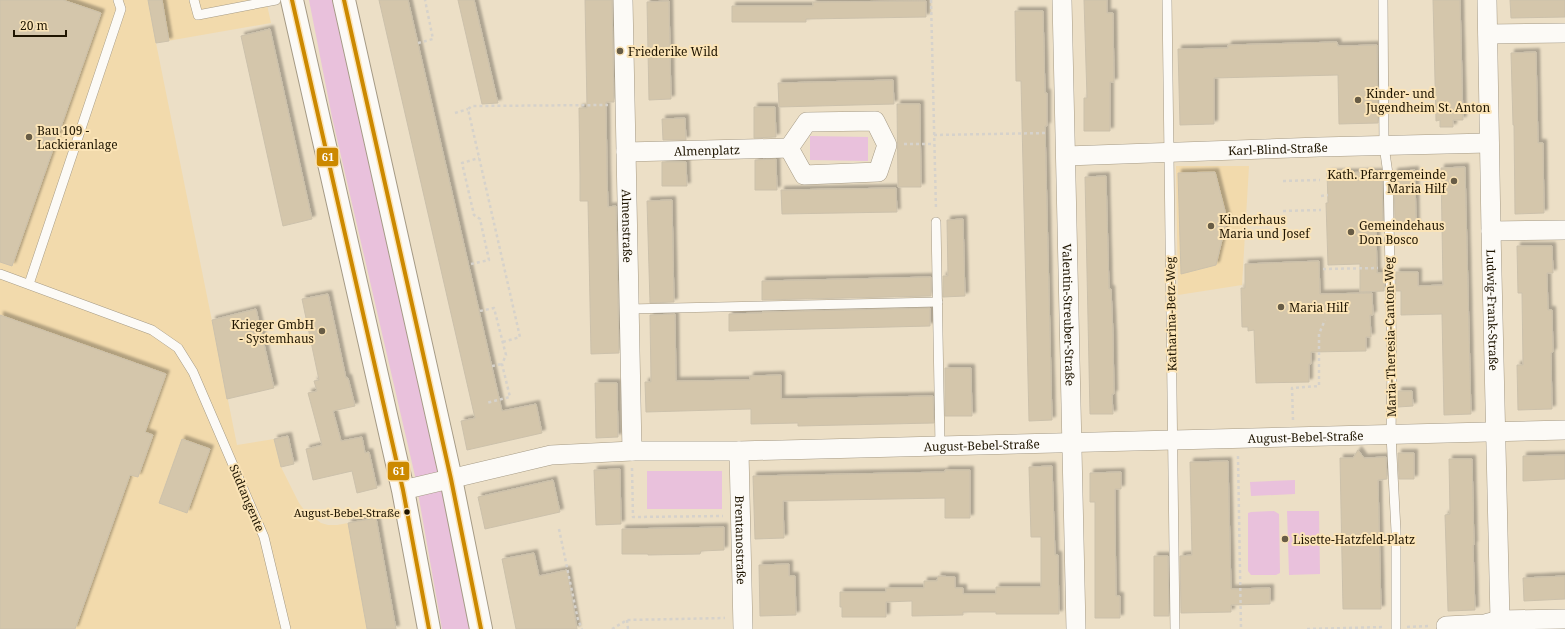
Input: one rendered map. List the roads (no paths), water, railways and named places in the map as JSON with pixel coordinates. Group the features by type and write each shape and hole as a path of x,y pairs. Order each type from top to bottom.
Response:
{"street":[{"path":"292,0 403,490 429,629"},
{"path":"344,0 451,479 482,629"},
{"name":"Almenstraße","path":"623,0 632,452"},
{"name":"Valentin-Streuber-Straße","path":"1062,0 1076,629"},
{"name":"Ludwig-Frank-Straße","path":"1487,0 1500,620"},
{"path":"1488,34 1565,33"},
{"path":"875,121 887,145 878,172 804,175 788,148 807,122 875,121"},
{"name":"Karl-Blind-Straße","path":"1066,156 1273,148 1489,143"},
{"name":"Almenplatz","path":"626,152 788,148"},
{"path":"1491,231 1565,230"},
{"name":"August-Bebel-Straße","path":"403,490 551,455 1071,442 1173,441 1565,430"},
{"name":"Brentanostraße","path":"738,451 741,516 742,623"},
{"path":"1446,626 1485,624 1500,620 1565,619"}],"lane":[{"path":"29,284 121,9 118,0"},
{"path":"194,0 198,14 276,0"},
{"name":"Katharina-Betz-Weg","path":"1167,0 1175,629"},
{"name":"Maria-Theresia-Canton-Weg","path":"1383,0 1384,146 1388,174 1392,364 1391,435 1396,531 1396,628"},
{"path":"936,222 940,446"},
{"name":"Südtangente","path":"0,274 152,330 178,348 193,372 264,537 286,629"},
{"path":"629,309 938,302"}],"place":[{"name":"Friederike Wild","path":"620,51"},
{"name":"Kinder- und Jugendheim St. Anton","path":"1358,100"},
{"name":"Bau 109 - Lackieranlage","path":"29,137"},
{"name":"Kath. Pfarrgemeinde Maria Hilf","path":"1454,181"},
{"name":"Kinderhaus Maria und Josef","path":"1211,226"},
{"name":"Gemeindehaus Don Bosco","path":"1351,232"},
{"name":"Maria Hilf","path":"1281,307"},
{"name":"Krieger GmbH - Systemhaus","path":"322,331"},
{"name":"August-Bebel-Straße","path":"407,512"},
{"name":"Lisette-Hatzfeld-Platz","path":"1285,539"}]}
